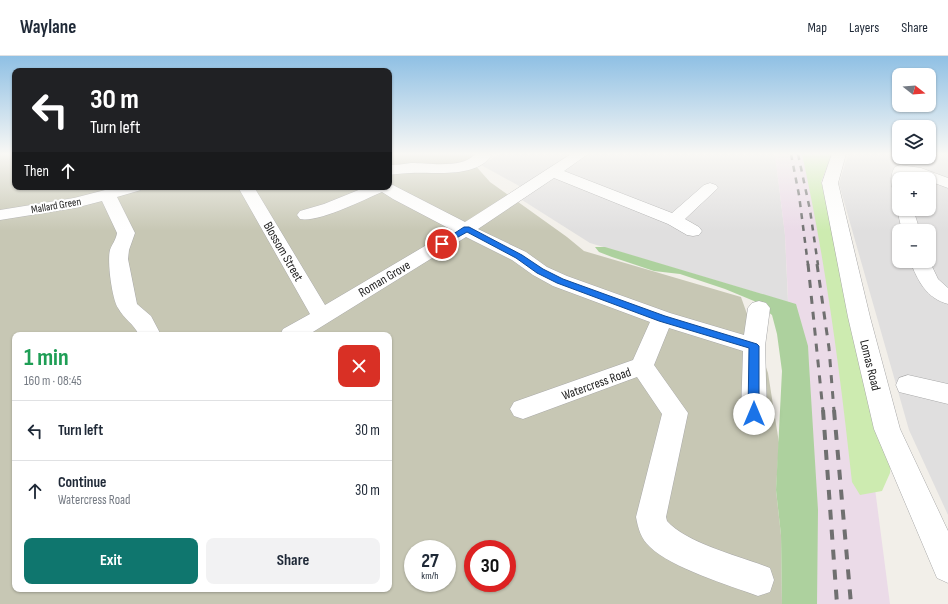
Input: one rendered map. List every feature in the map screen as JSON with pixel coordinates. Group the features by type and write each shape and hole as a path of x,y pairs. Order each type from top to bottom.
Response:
{"street":[{"name":"Roman Grove","path":"296,332 321,315 466,229 541,180"},
{"path":"571,180 674,220 693,231"},
{"name":"Lomas Road","path":"831,180 830,183 859,317 887,429 948,567"},
{"path":"674,220 707,190 687,187"},
{"name":"Mallard Green","path":"0,214 75,203 125,190"},
{"name":"Blossom Street","path":"248,190 321,315"},
{"path":"306,215 330,208 373,190"},
{"path":"390,190 519,256 540,271 560,281 662,318 754,346"},
{"path":"108,195 126,233 126,239 119,251 118,260 127,306 143,321 148,332"},
{"path":"923,268 930,285 938,292 948,296"},
{"path":"754,414 754,346 759,308"},
{"name":"Watercress Road","path":"523,409 642,366 662,318"},
{"path":"642,366 675,413 651,517 654,529 663,539 676,547 758,580"},
{"path":"908,385 948,394"}],"shaded area":[{"path":"0,180 12,180 12,190 392,190 392,180 488,180 584,251 741,297 768,373 779,443 776,490 781,535 782,604 0,604"},
{"path":"508,180 778,180 785,235 788,302 590,243 522,200 532,193"},
{"path":"778,180 817,180 836,246 871,458 890,604 791,604 793,404 785,235"},
{"path":"840,180 892,180 892,216 936,216 936,180 948,180 948,515 909,430 839,184"}],"green space":[{"path":"808,180 822,180 821,182 829,204 891,461 890,473 882,491 860,495 852,482 832,318"},
{"path":"595,247 605,247 796,304 808,346 818,510 817,604 782,604 781,535 776,490 782,371 777,334 772,315 754,301 725,289 680,274 654,271 599,252"}],"railway":[{"path":"796,180 808,265"},
{"path":"803,180 810,210 818,265"},
{"path":"808,264 823,411"},
{"path":"817,264 829,348 834,411"},
{"path":"823,410 837,604"},
{"path":"834,410 851,604"}],"route":[{"path":"442,244 466,229 519,256 540,271 560,281 662,318 754,346 754,414"}]}
